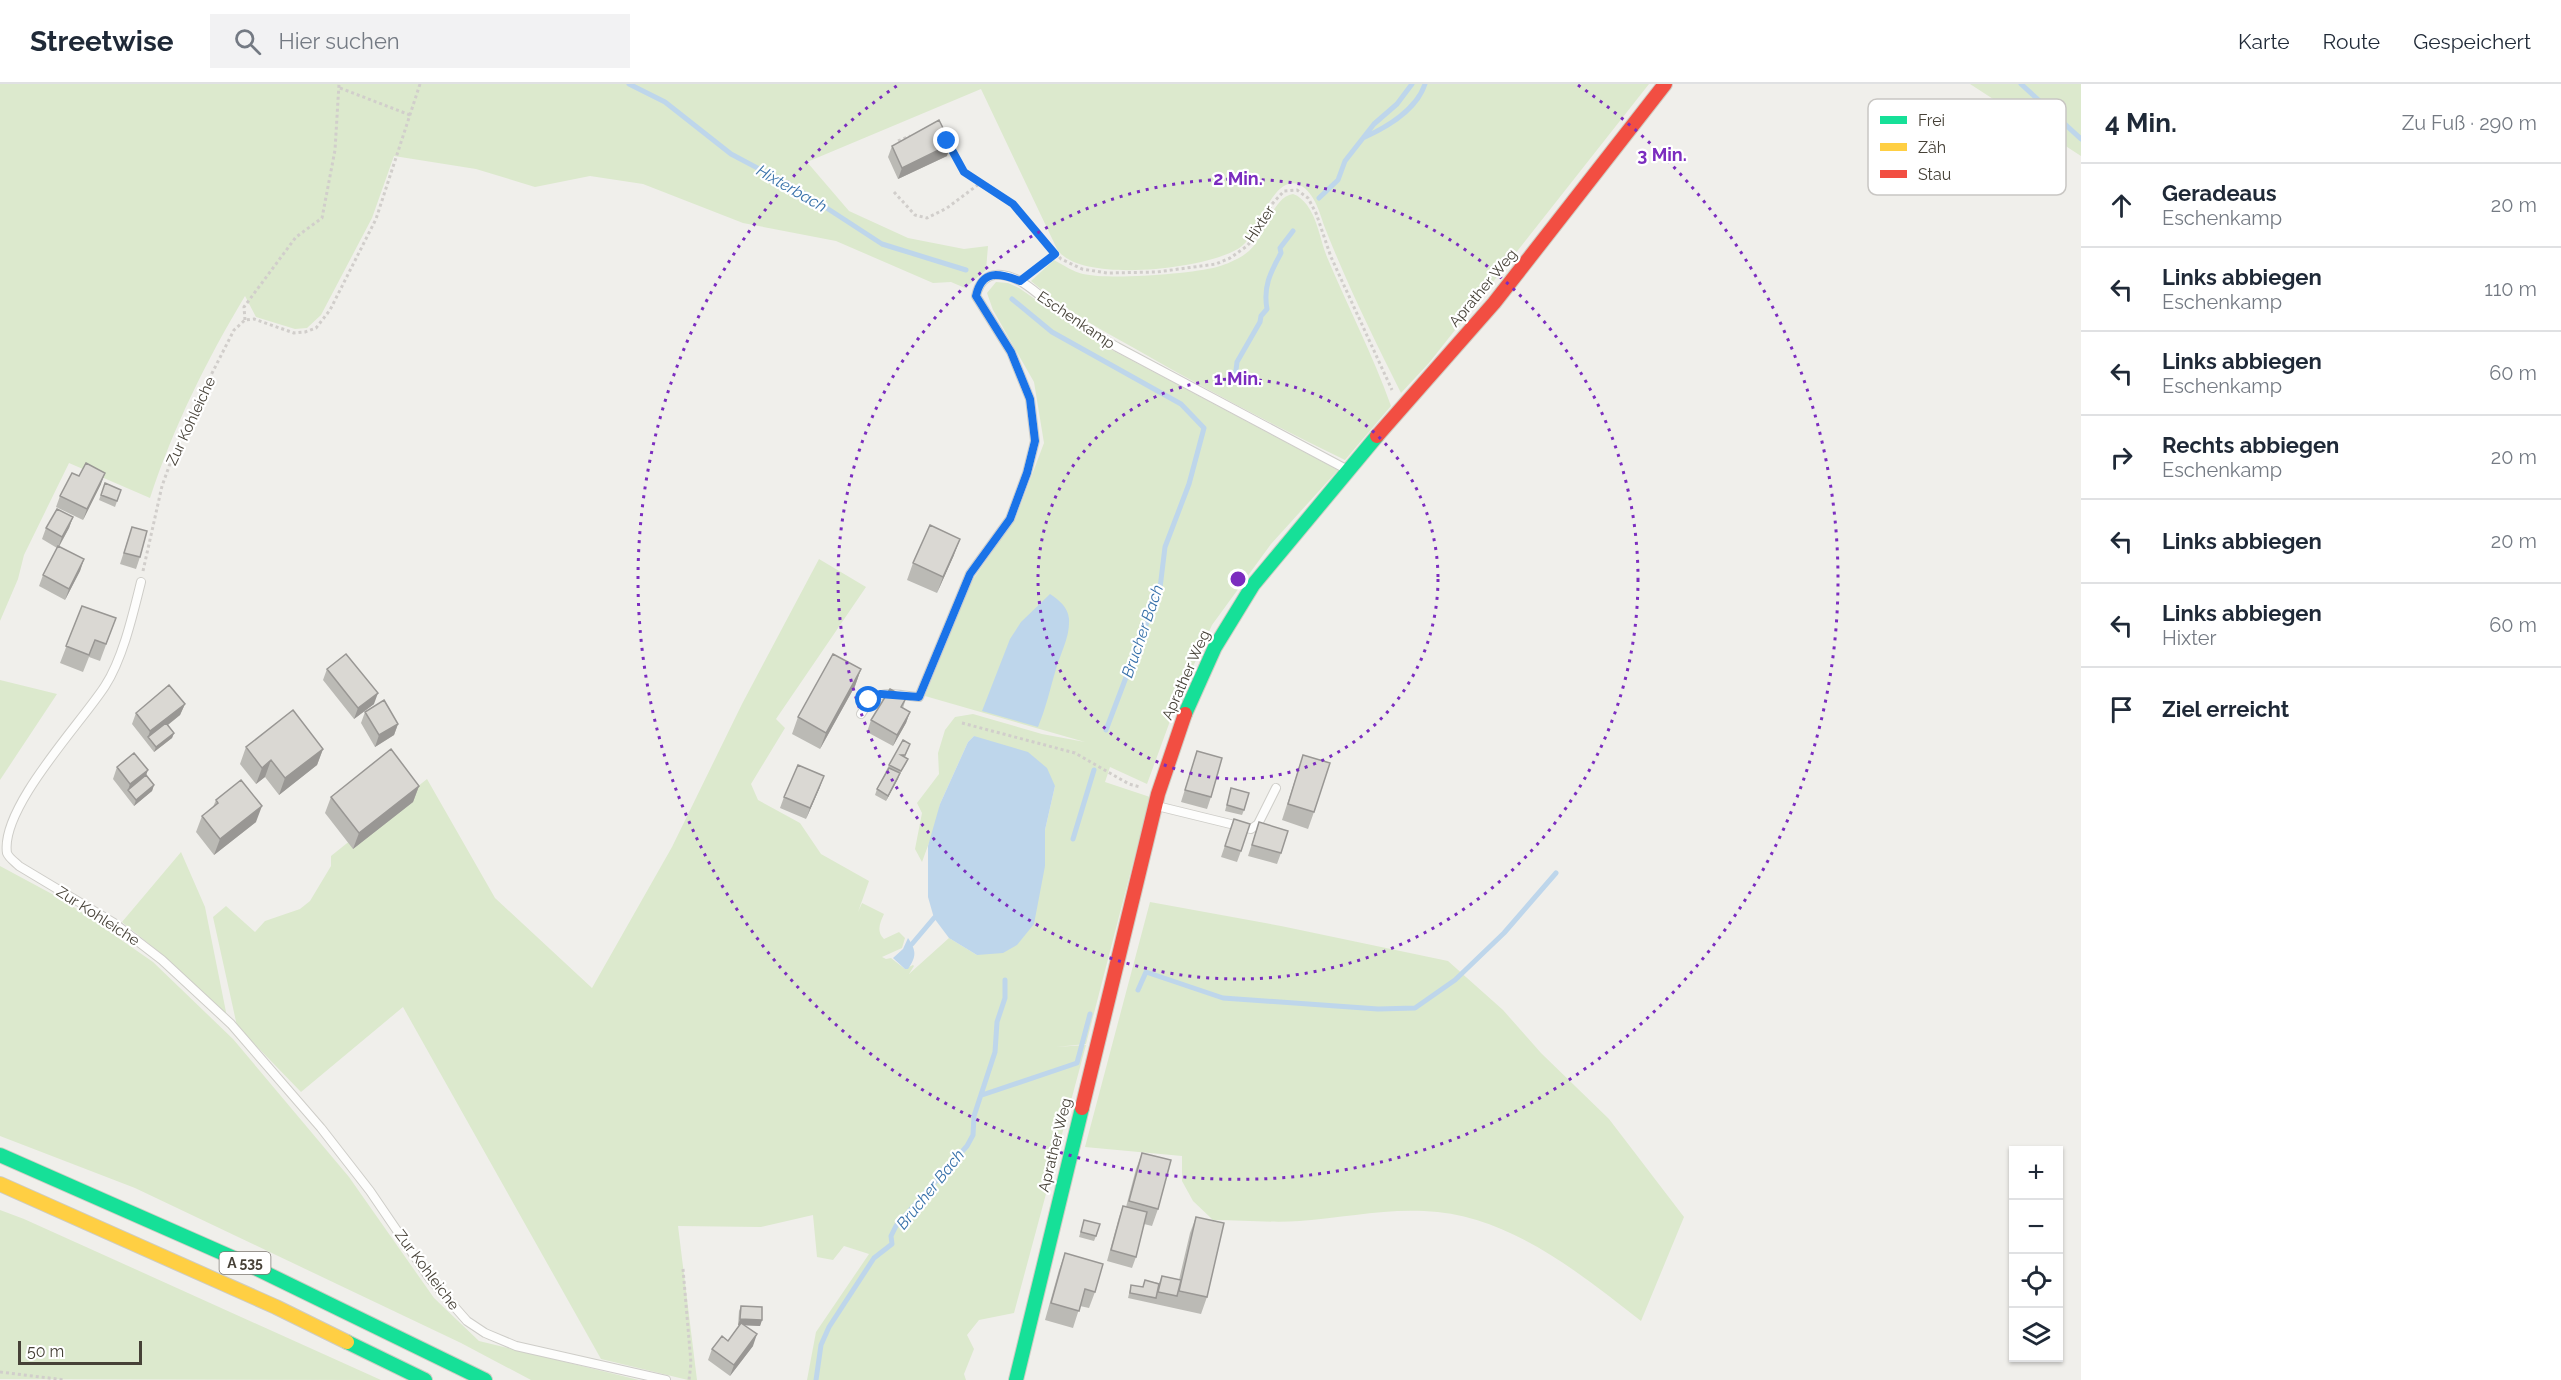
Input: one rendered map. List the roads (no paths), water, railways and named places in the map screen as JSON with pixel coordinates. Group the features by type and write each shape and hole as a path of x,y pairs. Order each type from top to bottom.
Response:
{"main road":[{"name":"Aprather Weg","path":"1016,1380 1157,800 1184,716 1215,647 1253,585 1400,408 1494,303 1665,84"},
{"name":"A 535","path":"0,1155 130,1210 289,1283 485,1380"},
{"name":"A 535","path":"0,1184 276,1307 425,1380"}],"lane":[{"name":"Eschenkamp","path":"861,714 869,700 880,694 919,697 970,574 1010,519 1035,441 1030,399 1011,352 976,296 979,285 989,276 1003,275 1020,281 1064,314 1117,347 1348,470"},
{"name":"Zur Kohleiche","path":"141,582 134,611 106,684 12,802 6,816 3,834 7,854 25,870 114,923 162,960 231,1024 321,1128 370,1191 430,1279 467,1321 485,1333 516,1346 666,1380"},
{"path":"1157,800 1249,829 1257,824 1276,788"}],"water":[{"path":"1050,594 1065,607 1069,626 1038,727 982,711 1010,639 1021,622"},
{"path":"974,736 1028,752 1047,768 1055,786 1045,830 1045,866 1034,924 1017,945 1003,953 977,955 949,938 934,918 928,897 928,846 940,804 968,742"},
{"path":"908,938 913,946 914,957 908,969 905,969 893,958 903,949"}],"waterway":[{"name":"Hixterbach","path":"629,84 665,102 731,154 799,190 882,244 966,270"},
{"name":"Brucher Bach","path":"1319,198 1338,180 1345,161 1374,124 1397,104 1412,84"},
{"name":"Brucher Bach","path":"1365,137 1383,128 1408,109 1425,84"},
{"path":"2021,84 2037,99"},
{"path":"2066,125 2081,139"},
{"name":"Brucher Bach","path":"1228,384 1235,378 1237,362 1267,309 1268,280 1281,253 1280,248 1293,231"},
{"name":"Brucher Bach","path":"1012,299 1052,332 1181,404 1204,428 1189,484 1165,547 1160,588 1106,730"},
{"name":"Brucher Bach","path":"1073,839 1094,770"},
{"path":"1138,990 1146,972 1223,998 1378,1009 1415,1008 1455,980 1504,933 1556,873"},
{"path":"912,944 934,918"},
{"name":"Brucher Bach","path":"816,1380 821,1345 829,1327 874,1258 892,1244 891,1236 896,1226 967,1146 973,1135 974,1116 995,1052 997,1022 1005,998 1005,980"},
{"path":"982,1095 1077,1063 1090,1014"}]}
